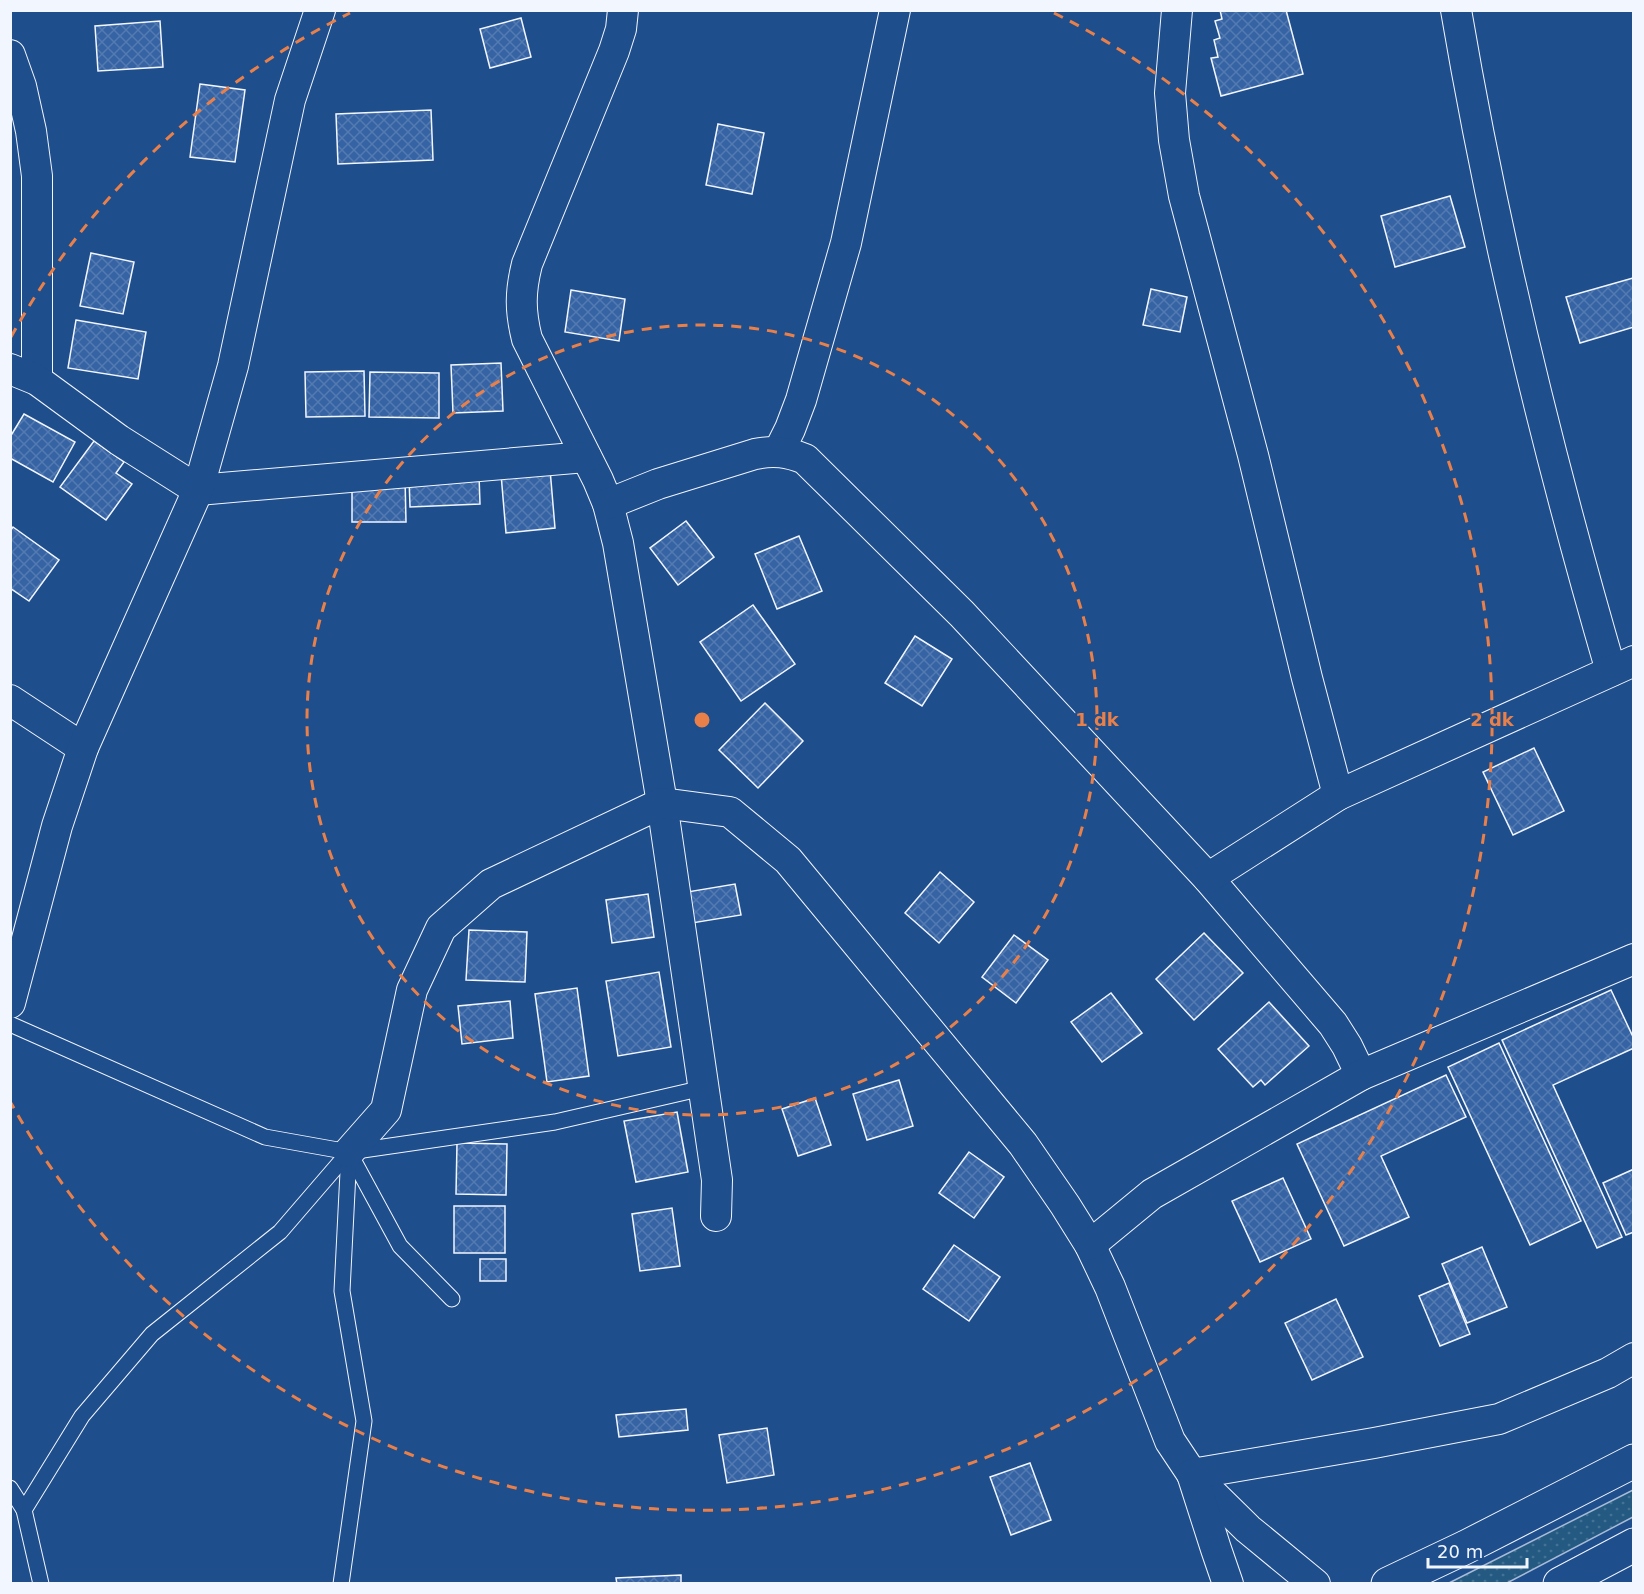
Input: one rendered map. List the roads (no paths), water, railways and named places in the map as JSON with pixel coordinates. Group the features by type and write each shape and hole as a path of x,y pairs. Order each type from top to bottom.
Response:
{"highway":[{"path":"1388,1584 1634,1461"},
{"path":"1560,1584 1634,1545"}],"street":[{"path":"10,1003 57,826 83,748 198,490 233,366 290,100 320,10"},
{"path":"623,10 621,29 614,51 527,264 520,303 527,339 608,504 618,543 662,803 717,1180 716,1216"},
{"path":"779,451 801,400 846,243 895,10"},
{"path":"1177,10 1170,93 1174,140 1184,195 1253,455 1338,795"},
{"path":"1208,878 1338,795 1622,666 1549,447 1511,290 1486,173 1456,10"},
{"path":"10,55 21,86 32,131 37,176 24,375 119,440 198,490 586,457"},
{"path":"608,504 658,484 767,451 779,451 805,459 962,614 1208,878 1334,1024 1361,1076"},
{"path":"10,700 83,748"},
{"path":"349,1152 386,1110 412,990 441,928 491,884 662,803 730,812 788,860 1023,1144 1090,1245 1110,1287 1170,1442 1192,1474 1248,1529 1314,1584"},
{"path":"1090,1245 1152,1194 1361,1076 1634,959"},
{"path":"1192,1474 1500,1419 1608,1373 1634,1358"},
{"path":"1192,1474 1228,1584"}],"lane":[{"path":"10,1024 265,1137 349,1152 555,1122 703,1088"},
{"path":"349,1152 399,1246 452,1299"},
{"path":"24,1510 82,1416 152,1334 280,1232 349,1152"},
{"path":"341,1584 364,1421 342,1291 349,1152"},
{"path":"10,1488 24,1510 41,1584"}]}
